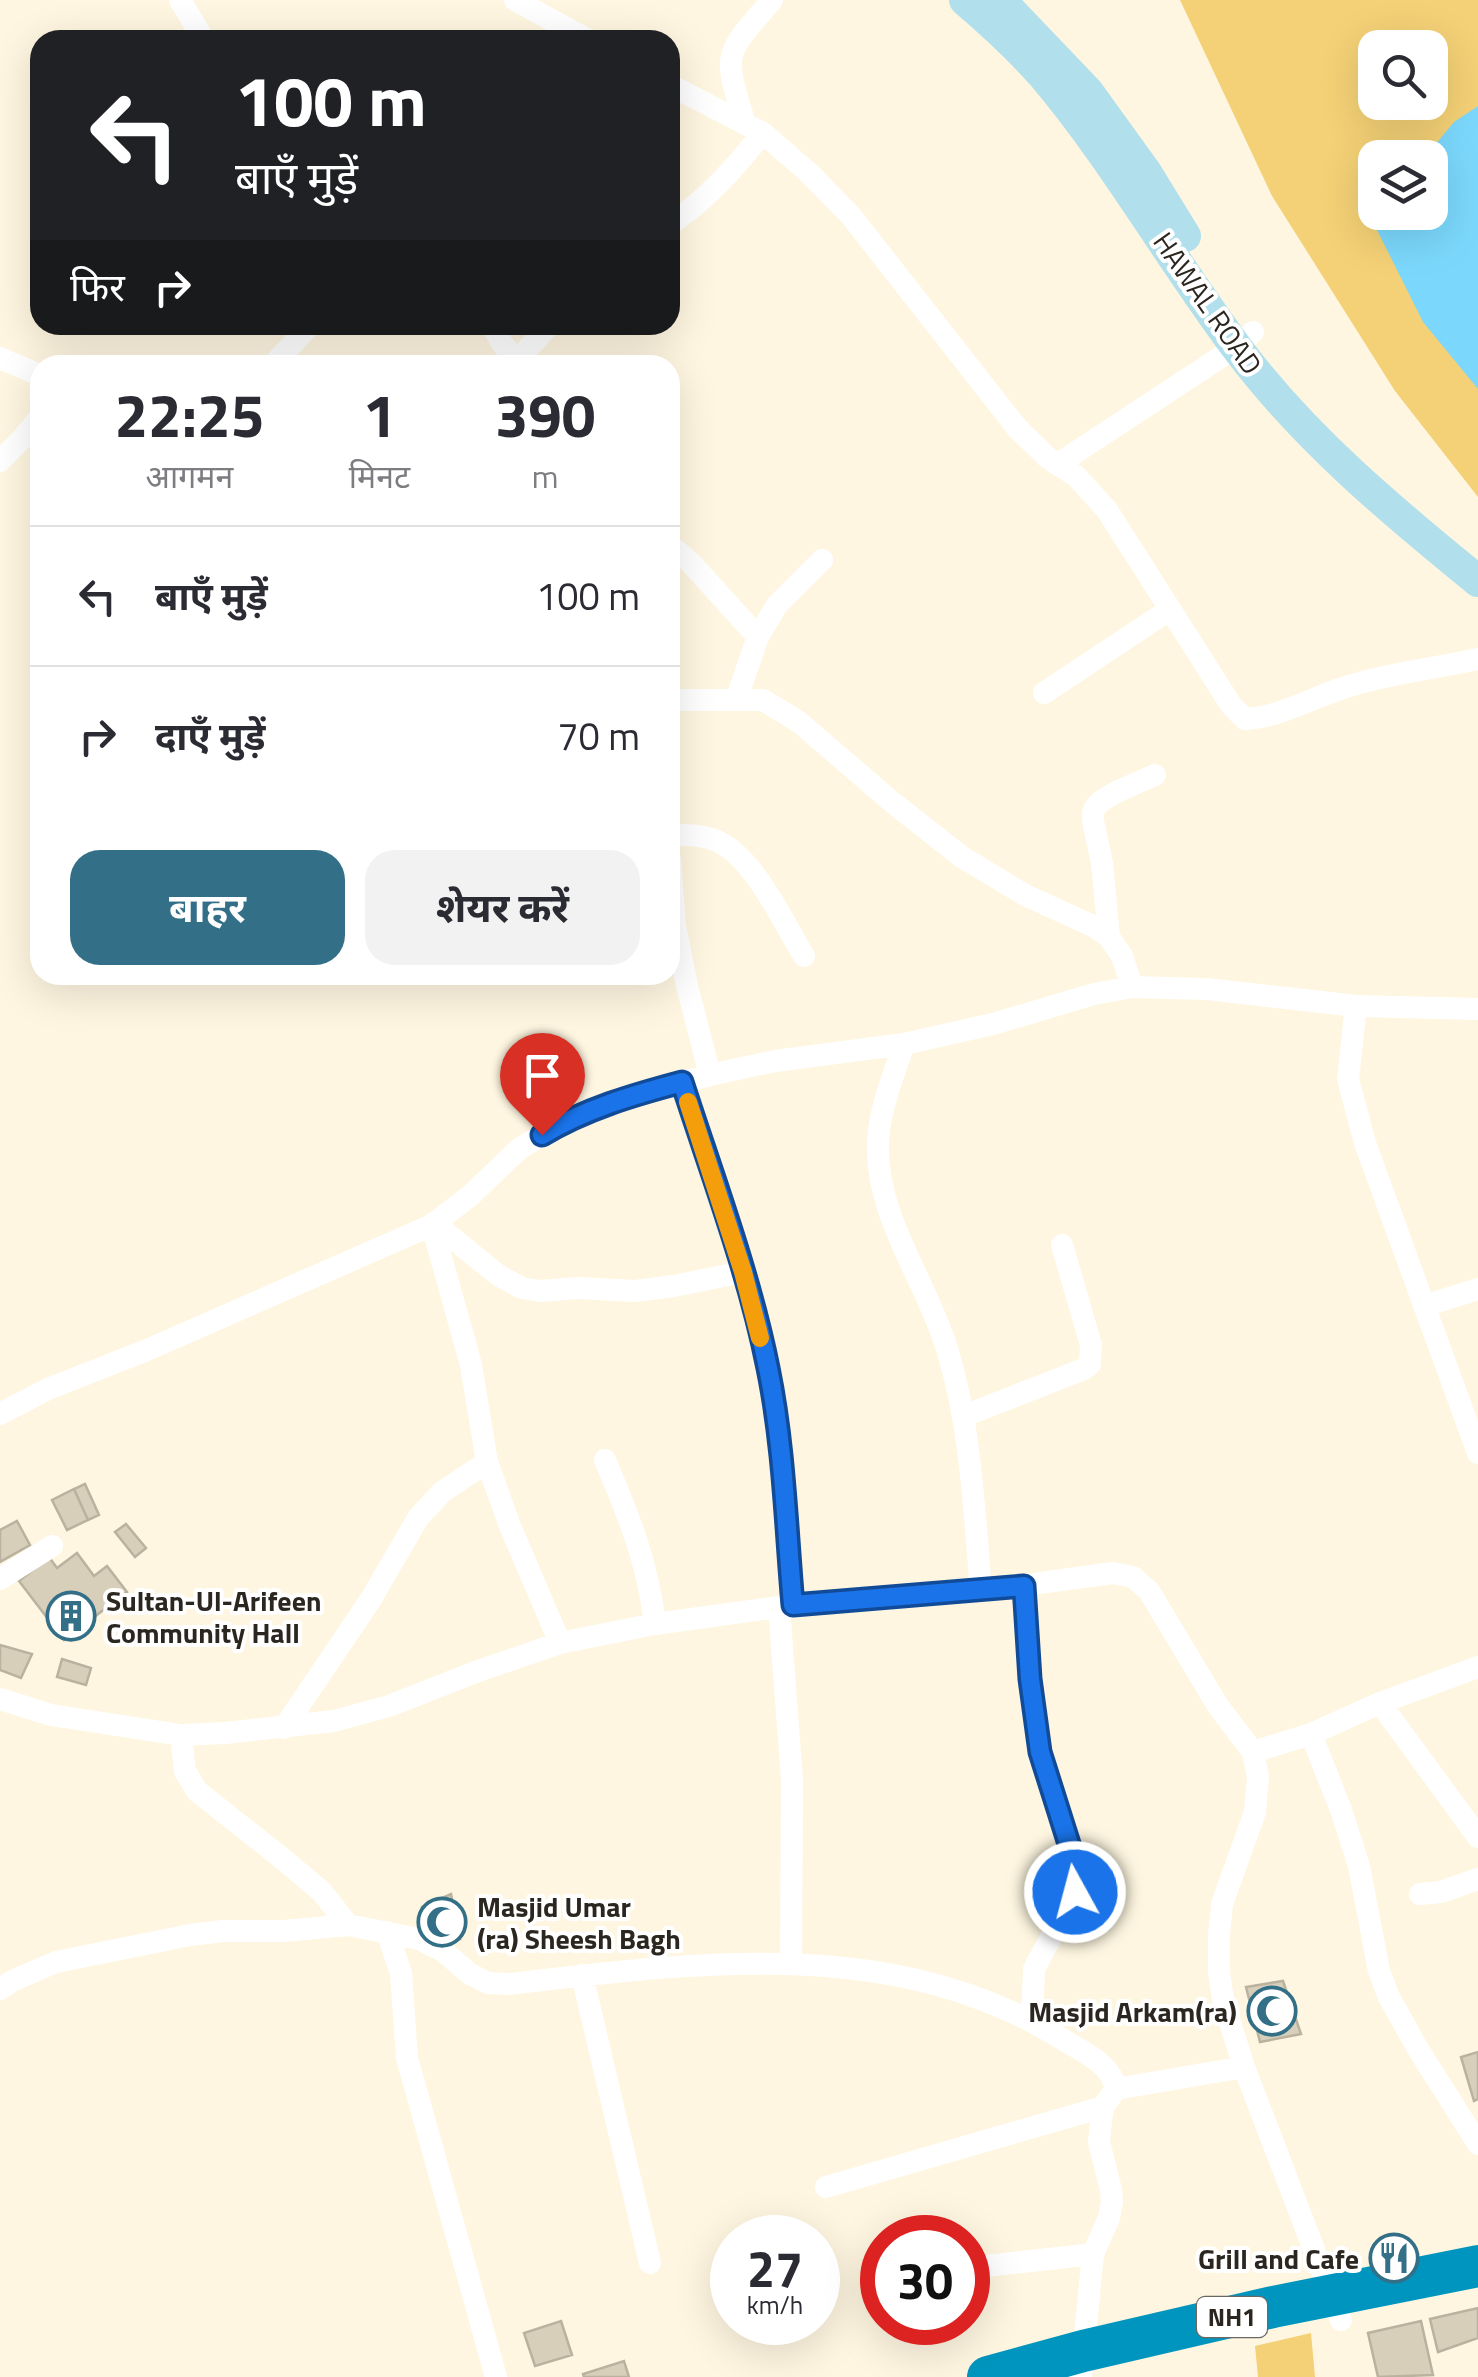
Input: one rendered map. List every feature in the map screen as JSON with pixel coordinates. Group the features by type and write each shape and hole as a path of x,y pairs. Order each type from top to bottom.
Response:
{"highway":[{"name":"NH1","path":"988,2377 1083,2368 1236,2340 1478,2266"},
{"name":"NH1","path":"1336,2308 1478,2291"}],"main road":[{"name":"HAWAL ROAD","path":"965,0 1042,75 1244,339 1282,371 1321,416 1398,489 1478,554"},
{"name":"HAWAL ROAD","path":"1000,0 1088,92 1145,171 1209,272 1273,393 1348,470 1478,582"}],"street":[{"path":"180,0 198,30"},
{"path":"516,0 570,30"},
{"path":"754,129 730,74 730,56 738,40 772,0"},
{"path":"680,89 754,129 809,173 851,216 1018,428 1048,458 1076,476 1108,510 1230,705 1244,719 1263,718 1353,684 1478,659"},
{"path":"680,216 716,186 754,129"},
{"path":"282,355 301,335"},
{"path":"498,335 512,355"},
{"path":"525,355 542,335"},
{"path":"1058,464 1244,339"},
{"path":"0,358 30,371"},
{"path":"0,461 30,430"},
{"path":"680,553 758,636"},
{"path":"736,700 758,636 776,605 822,560"},
{"path":"1044,693 1169,610"},
{"path":"680,700 763,700 799,722 962,857 1026,895 1109,936 1122,956 1132,986"},
{"path":"1109,936 1094,811 1107,798 1155,775"},
{"path":"680,835 697,834 721,842 738,856 757,879 804,956"},
{"path":"680,949 710,1075"},
{"path":"0,1414 433,1224 470,1196 519,1149 565,1121 623,1098 775,1061 904,1044 1132,986 1207,989 1356,1006 1478,1009"},
{"path":"1356,1006 1348,1079 1365,1142 1477,1448"},
{"path":"904,1044 885,1102 878,1145 880,1178 890,1214 946,1346 964,1416 981,1590"},
{"path":"682,1082 743,1272 768,1367 780,1446 792,1780 791,1963"},
{"path":"433,1224 498,1275 522,1288 635,1291 743,1272"},
{"path":"433,1224 471,1365 486,1462 560,1644"},
{"path":"964,1416 1084,1370 1090,1364 1091,1345 1062,1246"},
{"path":"1424,1306 1478,1288"},
{"path":"605,1460 643,1556 655,1624"},
{"path":"284,1728 371,1598 418,1518 442,1492 486,1462"},
{"path":"0,1579 52,1546"},
{"path":"0,1699 52,1715 181,1735 284,1728 334,1721 389,1706 560,1644 655,1624 786,1606 1024,1586 1113,1573 1133,1577 1149,1590 1218,1706 1253,1752 1258,1777 1254,1812 1229,1879 1218,1936 1223,2000 1244,2067 1336,2308"},
{"path":"1024,1586 1040,1752 1078,1881 1034,1970 1032,2020"},
{"path":"1253,1752 1311,1734 1380,1703 1478,1667"},
{"path":"1380,1703 1478,1837"},
{"path":"1311,1734 1359,1866 1370,1934 1389,1997 1478,2144"},
{"path":"181,1735 185,1771 198,1791 322,1892 348,1926"},
{"path":"1420,1894 1441,1892 1478,1879"},
{"path":"0,1989 56,1962 190,1935 348,1926 420,1938 488,1983 791,1963 859,1968 952,1988 1032,2020 1101,2063 1111,2075 1110,2098 1099,2142 1112,2202 1092,2254 1083,2368"},
{"path":"387,1932 401,1973 408,2058 415,2089 496,2377"},
{"path":"582,1976 650,2263"},
{"path":"826,2187 1110,2098 1244,2067"},
{"path":"990,2266 1092,2254"}],"shaded area":[{"path":"1180,0 1478,0 1478,497 1395,391 1272,196"},
{"path":"1311,2333 1315,2377 1258,2377 1255,2346"}],"water":[{"path":"1478,106 1478,389 1423,322 1377,230 1448,230 1448,140 1439,140 1454,122"}],"building":[{"path":"85,1484 99,1515 88,1520 74,1489"},
{"path":"74,1489 88,1520 67,1530 52,1500"},
{"path":"17,1521 30,1545 0,1562 0,1530"},
{"path":"126,1524 146,1548 135,1557 115,1532"},
{"name":"Sultan-Ul-Arifeen Community Hall","path":"77,1553 94,1576 107,1566 127,1592 64,1640 19,1581 49,1557 57,1568"},
{"path":"0,1645 32,1654 21,1678 0,1670"},
{"path":"62,1659 91,1668 86,1685 57,1677"},
{"name":"Masjid Umar (ra) Sheesh Bagh","path":"451,1894 460,1939 432,1938 422,1907"},
{"name":"Masjid Arkam(ra)","path":"1283,1981 1301,2034 1260,2042 1246,1987"},
{"path":"1478,2052 1478,2099 1474,2101 1461,2057"},
{"path":"1478,2308 1478,2338 1438,2352 1430,2319"},
{"path":"561,2321 572,2355 535,2366 524,2333"},
{"path":"1421,2321 1433,2375 1378,2377 1368,2333"},
{"path":"624,2361 629,2377 584,2377 583,2374"}],"slow traffic":[{"path":"688,1102 760,1338"}],"place":[{"name":"Sultan-Ul-Arifeen Community Hall","path":"71,1616"},
{"name":"Masjid Umar (ra) Sheesh Bagh","path":"442,1922"},
{"name":"Masjid Arkam(ra)","path":"1272,2011"},
{"name":"Grill and Cafe","path":"1394,2258"}],"route":[{"path":"542,1135 565,1121 623,1098 682,1082 743,1272 768,1367 780,1446 793,1605 1024,1586 1040,1752 1076,1866 1075,1892"}]}
